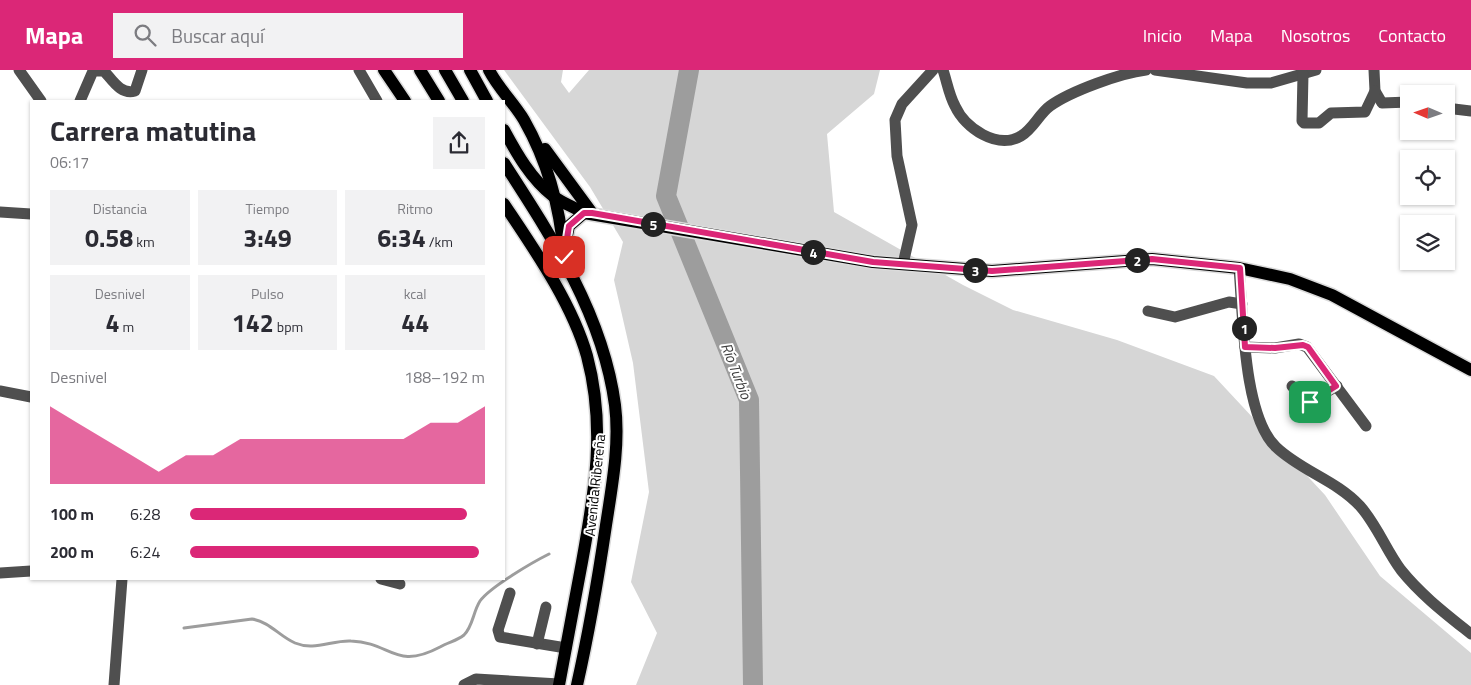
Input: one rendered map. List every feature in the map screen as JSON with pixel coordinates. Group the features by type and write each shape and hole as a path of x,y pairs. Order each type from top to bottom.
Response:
{"main road":[{"path":"384,70 404,100"},
{"path":"420,70 438,100"},
{"path":"444,70 462,100"},
{"path":"470,70 486,100"},
{"path":"489,70 590,213"},
{"path":"523,119 551,179 562,230 564,257"},
{"path":"505,132 535,179 555,197 590,213 873,262 992,271 1152,259 1240,268 1290,278 1332,296 1471,370"},
{"name":"Avenida Ribereña","path":"505,165 564,257 584,301 600,344 615,406 616,454 610,505 587,639 577,685"},
{"name":"Avenida Ribereña","path":"505,206 571,314 587,356 597,403 599,444 593,505 559,685"},
{"path":"564,257 569,226 590,213"},
{"path":"505,221 538,257"}],"street":[{"path":"19,70 40,100"},
{"path":"80,100 93,71 104,72 123,91 128,93 135,91 139,85 142,70"},
{"path":"359,70 376,100"},
{"path":"903,264 912,225 897,156 895,120 902,104 933,70"},
{"path":"943,70 954,106 963,120 992,139 1010,140 1025,133 1050,106 1114,78 1146,70"},
{"path":"1155,70 1247,83 1272,83 1316,70"},
{"path":"1303,74 1302,121 1304,123 1319,123 1331,112 1365,112 1375,91 1374,70"},
{"path":"1375,91 1384,104 1400,103"},
{"path":"1455,109 1471,111"},
{"path":"0,212 30,214"},
{"path":"1240,268 1245,347 1257,416 1265,436 1289,458 1334,484 1360,506 1400,569 1419,591 1471,634"},
{"path":"1148,311 1175,317 1229,302 1242,304"},
{"path":"1245,347 1275,348 1303,345 1308,347 1366,426"},
{"path":"1292,386 1307,403 1336,386"},
{"path":"0,391 30,397"},
{"path":"0,573 30,571"},
{"path":"114,685 122,580"},
{"path":"385,580 400,584"},
{"path":"510,593 498,630 500,637 566,648"},
{"path":"537,644 546,607"},
{"path":"464,685 476,679 520,684 559,685"}],"shaded area":[{"path":"504,70 563,70 561,82 569,93 589,70 880,70 874,94 827,134 834,212 963,285 1013,310 1117,340 1214,376 1325,495 1380,576 1471,653 1471,685 636,685 657,633 631,582 649,492 633,363 614,280 623,242 590,187"}],"waterway":[{"name":"Río Turbio","path":"689,70 666,196 749,400 753,685"},
{"path":"184,628 252,619 264,623 289,640 302,645 316,646 351,641 375,646 403,656 425,654 464,635 480,601 485,595 512,575 549,554"}],"route":[{"path":"564,257 569,226 584,213 592,213 873,262 992,271 1152,259 1240,268 1245,347 1275,348 1299,344 1308,347 1336,386 1310,402"}]}
